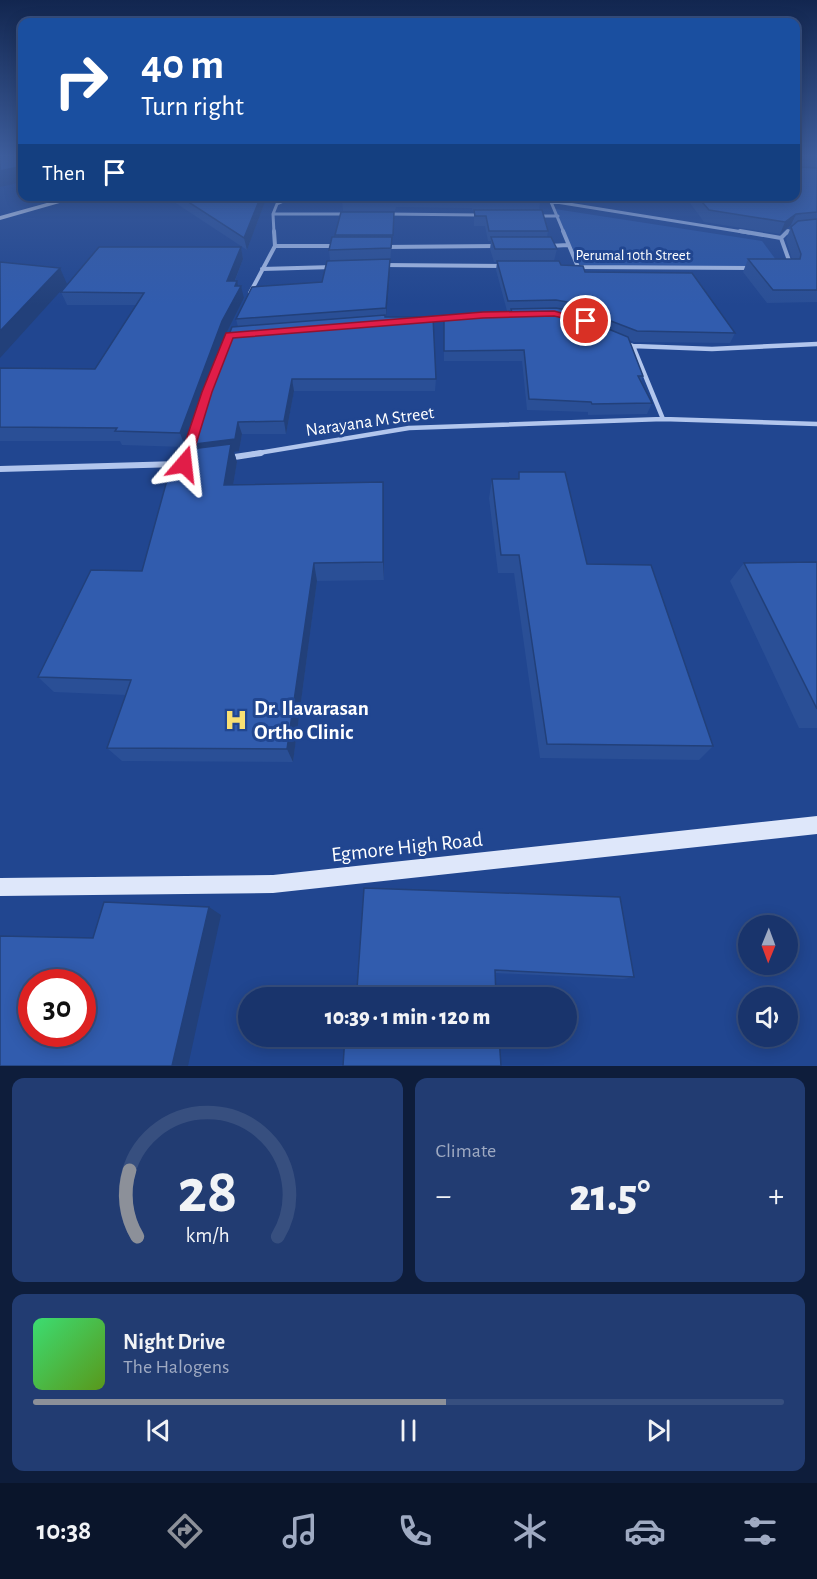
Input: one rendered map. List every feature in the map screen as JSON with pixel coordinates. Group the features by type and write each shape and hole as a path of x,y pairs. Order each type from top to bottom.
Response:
{"main road":[{"path":"0,218 45,206"},
{"name":"Egmore High Road","path":"0,887 273,884 817,825"}],"street":[{"path":"248,297 275,246 273,214 276,206"},
{"path":"553,206 578,267"},
{"path":"575,206 781,238"},
{"path":"273,214 356,214"},
{"path":"380,214 487,215"},
{"path":"534,216 558,216"},
{"path":"781,238 791,229 800,228"},
{"path":"780,268 792,268 781,238"},
{"path":"545,246 568,245"},
{"path":"275,246 343,246"},
{"path":"376,246 500,246"},
{"path":"376,265 507,266"},
{"path":"262,269 342,267"},
{"name":"Perumal 10th Street","path":"567,267 756,268"},
{"path":"414,321 519,314"},
{"path":"615,339 633,346 712,349 817,344"},
{"path":"633,346 663,418"},
{"path":"201,412 222,354"},
{"name":"Narayana M Street","path":"217,459 409,428 663,418 817,424"},
{"path":"0,469 184,464"}],"shaded area":[{"path":"555,209 762,241 782,268 580,265"}],"building":[{"path":"194,206 257,206 244,238"},
{"path":"705,206 817,206 817,212 796,214 785,222 709,210"},
{"path":"474,210 542,210 548,231 489,231 486,216 475,216"},
{"path":"341,212 394,212 393,235 335,235"},
{"path":"817,219 817,290 773,290 748,259 800,259 801,254 791,227 798,221"},
{"path":"332,237 392,237 391,248 329,250"},
{"path":"491,237 551,237 557,249 495,249"},
{"path":"99,247 241,247 227,281 237,281 235,286 241,286 222,321 180,433 115,431 117,428 0,427 0,368 95,369 144,293 61,292"},
{"path":"390,259 386,308 236,319 252,287 322,282 327,261"},
{"path":"497,261 559,261 561,265 583,266 585,272 692,273 735,333 637,331 611,321 589,306 556,300 508,301"},
{"path":"0,262 60,268 0,331"},
{"path":"556,308 587,314 606,328 628,337 643,376 638,376 652,403 592,404 591,402 529,399 524,350 444,351 444,318 513,316 511,309"},
{"path":"385,315 385,317 433,317 436,379 292,379 284,421 238,422 235,439 187,445 232,327"},
{"path":"231,444 224,485 383,482 383,562 314,563 287,749 107,748 131,680 38,677 91,570 142,571 175,451"},
{"path":"519,472 565,472 587,564 651,565 713,746 547,744 519,555 501,555 492,479 519,479"},
{"path":"817,562 817,709 744,563"},
{"path":"364,888 620,897 634,977 495,970 496,987 357,987"},
{"path":"104,902 209,907 172,1066 0,1066 0,936 93,938"},
{"path":"344,1047 500,1047 501,1066 343,1066"}],"place":[{"name":"Dr. Ilavarasan Ortho Clinic","path":"236,720"}],"route":[{"path":"184,464 207,392 230,335 483,315 554,314 586,321"}]}
